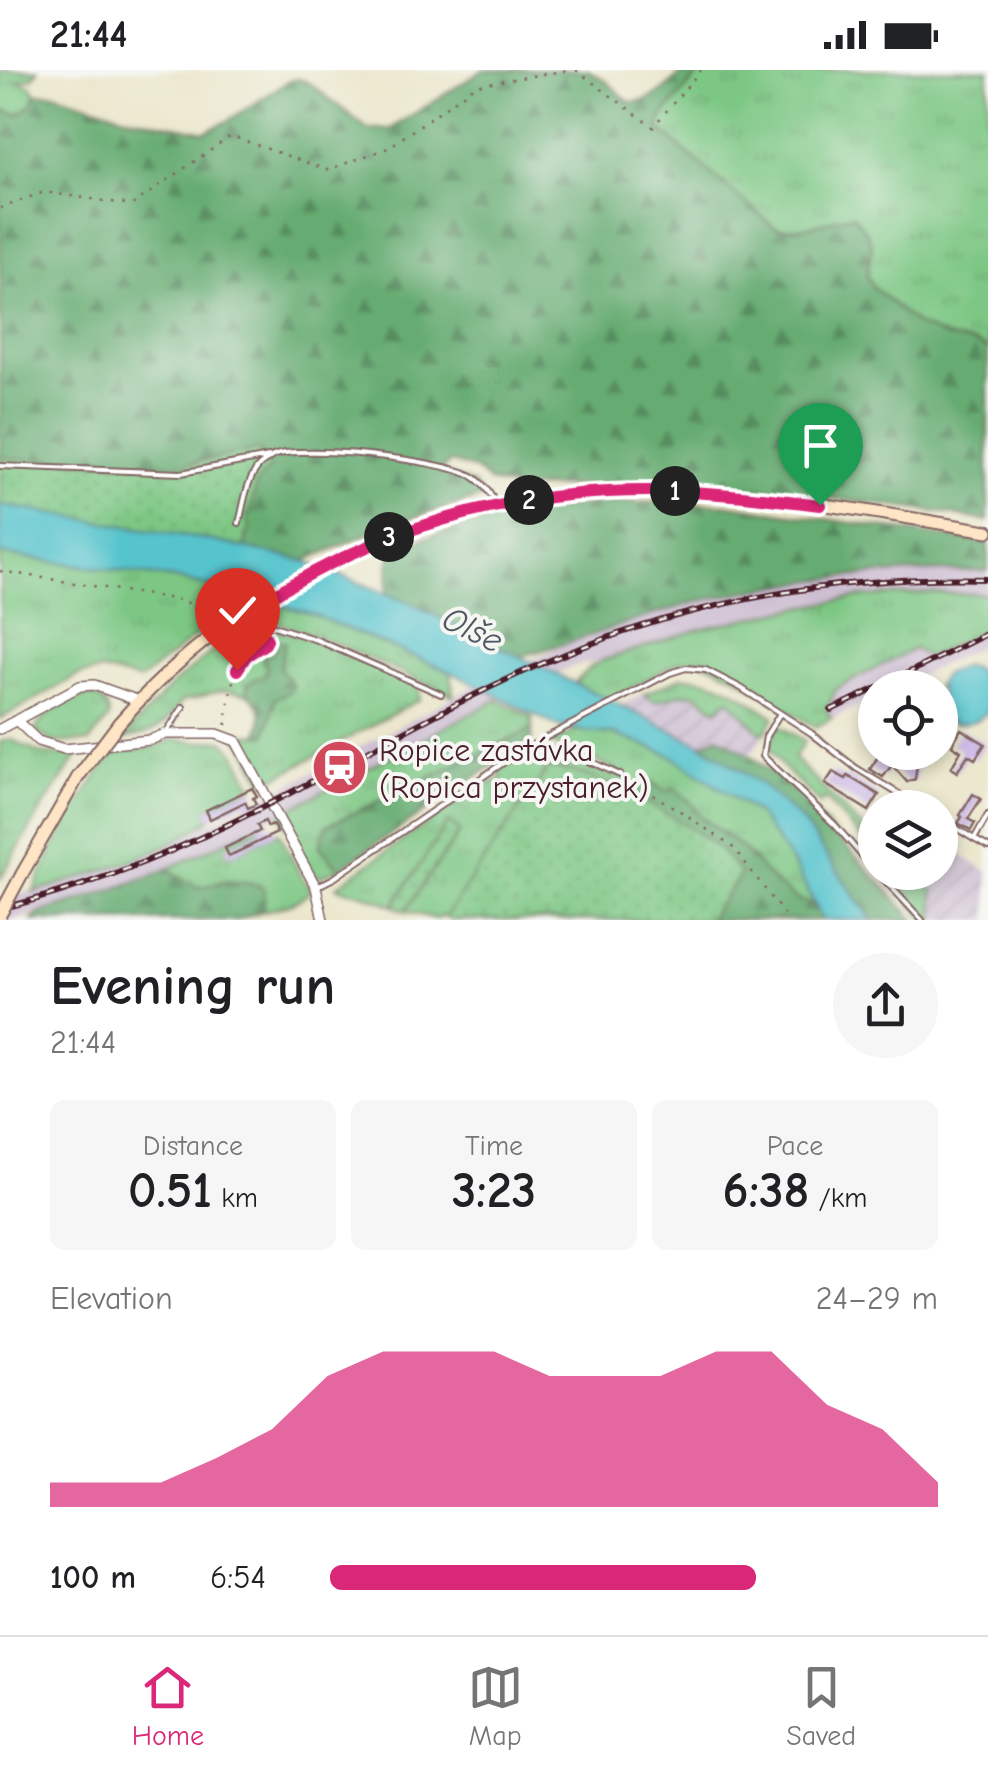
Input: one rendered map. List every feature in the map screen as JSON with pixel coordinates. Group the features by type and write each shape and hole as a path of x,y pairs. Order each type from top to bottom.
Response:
{"main road":[{"path":"1,912 78,778 120,723 168,672 226,627 293,583 342,556 407,530 496,505 570,495 683,491 820,505 988,531"}],"street":[{"path":"0,729 80,686 94,684 139,701"},
{"path":"18,721 46,746 64,749 150,740 165,734 229,737 241,748 316,887 324,920"}],"lane":[{"path":"0,466 181,473 292,452 380,456 452,468 471,476 483,484 496,505"},
{"path":"239,523 251,478 273,456"},
{"path":"226,627 236,636 264,625 295,632 440,694"},
{"path":"316,887 544,738 670,672 686,668 706,670 741,688 892,790"},
{"path":"165,734 183,708"},
{"path":"780,714 766,736 763,756 858,852"},
{"path":"534,744 620,775"},
{"path":"974,838 988,815"},
{"path":"958,829 988,848"},
{"path":"893,890 922,920"}],"path":[{"path":"0,208 44,192 132,205 231,136 327,170 388,148 476,86 569,70"},
{"path":"576,70 653,128 701,70"},
{"path":"0,572 180,600 207,610 226,627"},
{"path":"229,737 226,726 237,670 246,656 267,640 252,630"},
{"path":"620,775 646,788 735,849 788,920"}],"shaded area":[{"path":"988,571 988,594 827,601 700,629 571,667 478,709 199,855 70,905 0,920 0,900 98,871 190,834 468,689 562,646 689,604 756,589 860,575"},
{"path":"988,628 988,642 931,670 874,670 915,649 928,657"},
{"path":"858,678 858,706 831,719 827,710 836,689"},
{"path":"689,693 708,701 729,699 765,733 750,755 718,737 702,745 621,705 644,694 655,702"},
{"path":"958,853 988,872 988,920 935,920 933,890 958,890"}],"green space":[{"path":"0,70 38,70 33,78 18,81 31,86 36,94 32,105 18,114 0,113"},
{"path":"483,70 588,70 629,102 638,102 653,97 685,70 702,70 662,117 658,128 774,227 804,227 853,215 872,247 867,276 874,288 917,325 988,349 988,521 768,490 633,483 516,489 490,482 474,469 451,462 439,471 474,484 481,492 480,498 391,524 305,561 243,548 257,482 212,458 183,465 0,458 0,113 19,114 32,105 36,94 54,93 126,116 205,132 289,81 299,79 368,129 390,129"},
{"path":"702,70 988,70 988,349 917,325 874,288 867,276 872,247 853,215 804,227 774,227 658,128 662,117"},
{"path":"258,450 270,468 257,482 243,548 0,505 0,458 183,465"},
{"path":"619,502 724,504 988,543 988,571 876,574 766,587 693,603 518,657 387,594 393,550 504,517"},
{"path":"0,554 183,580 247,596 140,680 103,671 79,675 0,719"},
{"path":"988,594 988,628 928,657 914,649 873,670 858,670 858,678 836,689 827,710 831,719 815,727 732,674 699,660 679,662 609,700 575,683 604,660 700,629 862,597"},
{"path":"279,605 307,612 451,672 453,695 279,623 260,622 235,633"},
{"path":"273,629 324,645 408,682 419,688 420,699 264,784 243,744 232,734 266,735 275,699 292,684 280,669 282,660 276,640 266,672 248,685 248,694 220,691 183,700 158,728 122,739 173,684 219,646"},
{"path":"276,639 285,642 280,669 292,684 291,691 275,699 266,735 258,735 261,712 248,694 247,685 266,672 263,655 271,655"},
{"path":"682,677 720,684 774,717 765,733 729,699 717,710 697,694 680,694 655,702 644,694"},
{"path":"92,695 105,704 109,718 89,742 53,742 38,733 36,728 53,710"},
{"path":"497,700 532,717 532,729 320,847 339,869 320,877 309,870 280,814"},
{"path":"779,726 805,741 794,758 858,824 858,835 825,799 820,804 782,766 769,748"},
{"path":"532,729 532,739 339,869 320,846 326,826"},
{"path":"578,730 614,734 671,755 758,814 797,870 815,906 796,899 776,884 741,847 700,816 691,802 634,786 629,793 564,768 548,768 445,917 437,919 405,911 460,832 448,822 393,906 338,888 457,803 502,779 498,771 524,754 550,753 612,776 615,769 550,743"},
{"path":"718,736 791,788 858,859 858,890 887,890 915,920 872,920 802,821 759,783 702,745"},
{"path":"10,739 39,753 77,756 0,879 0,742"},
{"path":"175,739 223,740 234,751 253,787 207,810 210,819 171,843 126,863 34,892 69,818 116,751 151,748"},
{"path":"548,768 586,775 608,784 675,819 718,848 741,874 708,920 445,917"},
{"path":"652,782 666,792 674,788 776,884 796,899 815,906 823,920 708,920 741,874 629,793 634,786"},
{"path":"448,822 460,831 405,911 393,906"},
{"path":"258,826 260,831 226,848 229,856 279,832 312,890 301,899 263,911 265,890 227,880 198,888 171,871 163,871"},
{"path":"171,871 198,888 232,881 256,885 265,889 263,911 237,920 32,920 40,913"},
{"path":"904,890 933,890 935,920 926,920"}],"water":[{"path":"0,505 204,539 305,561 407,602 702,745 760,783 802,821 872,920 823,920 797,870 758,814 671,755 614,734 557,726 451,672 307,612 183,580 0,554"},
{"path":"974,668 988,679 988,711 972,722 958,724 958,670 954,670"}],"building":[{"path":"961,729 985,744 975,759 968,755 957,772 954,770 958,770 961,751"},
{"path":"896,770 916,770 915,779 907,782"},
{"path":"833,772 871,790 858,790 858,804 825,784"},
{"path":"252,788 256,804 248,808 245,802 210,819 206,810"},
{"path":"973,794 981,799 968,819 975,823 971,830 958,823"},
{"path":"265,821 277,833 229,856 225,848 260,831 257,825"}],"railway":[{"path":"0,909 87,883 172,850 269,804 479,693 616,635 720,605 826,586 988,579"},
{"path":"914,670 988,633"},
{"path":"831,710 858,697"}],"place":[{"name":"Ropice zastávka (Ropica przystanek)","path":"340,768"}],"route":[{"path":"237,670 246,656 267,640 252,630 236,636 215,635 236,619 342,556 430,523 496,505 626,491 683,491 820,505"}],"water label":[{"name":"Olše","path":"473,629"}]}
